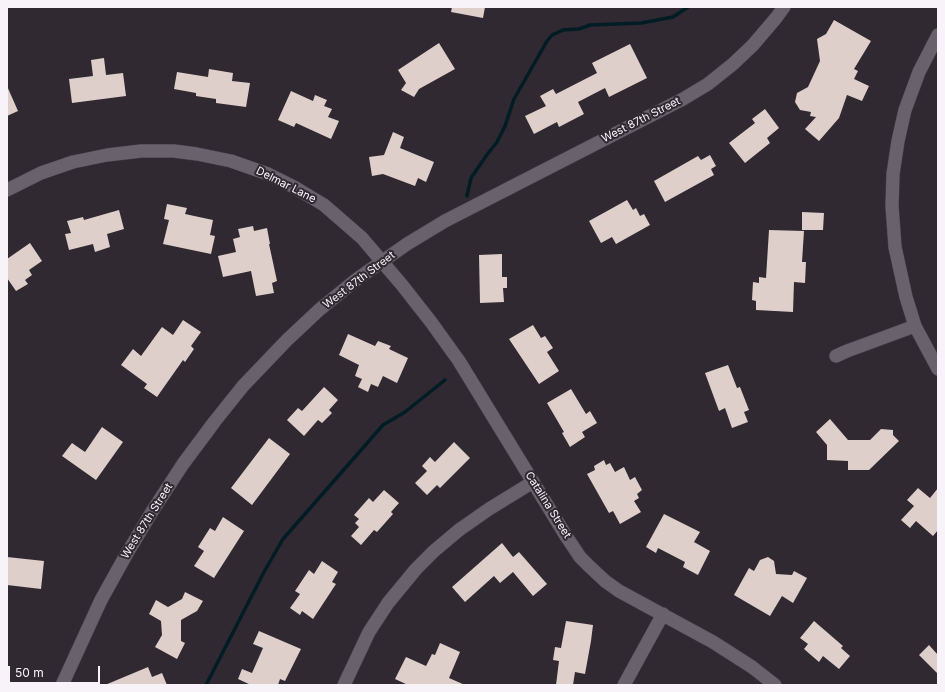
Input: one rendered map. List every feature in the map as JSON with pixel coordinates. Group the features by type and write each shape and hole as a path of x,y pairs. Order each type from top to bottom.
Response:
{"street":[{"name":"West 87th Street","path":"62,685 101,600 153,510 183,464 243,386 287,340 319,310 357,279 445,221 683,99 708,84 733,64 753,45 784,7"},
{"path":"938,35 919,72 905,110 893,174 892,206 895,247 906,298 915,326 938,369"},
{"name":"Delmar Lane","path":"7,190 40,173 73,162 107,155 141,151 174,151 197,154 231,161 268,174 294,187 324,205 352,228 383,261"},
{"name":"Catalina Street","path":"383,261 432,322 459,361 566,536 588,566 619,591 714,642 752,667 775,685"},
{"path":"836,356 915,326"},
{"path":"344,685 369,632 388,603 416,569 458,530 533,482"},
{"path":"624,685 663,614"}],"building":[{"path":"452,7 485,7 483,18 451,12"},
{"path":"834,20 871,41 854,69 858,71 854,79 869,86 862,101 847,95 839,118 819,141 805,129 816,117 810,116 811,112 800,110 795,102 797,93 808,87 820,61 817,39 826,34"},
{"path":"439,43 455,69 419,89 414,97 401,90 406,83 398,70"},
{"path":"630,44 647,78 609,97 605,88 578,102 584,114 559,127 557,122 534,134 525,116 546,106 540,96 553,89 556,94 597,73 592,63"},
{"path":"104,58 106,75 123,73 126,96 72,103 69,79 93,76 91,60"},
{"path":"209,69 233,73 232,81 250,83 246,107 216,103 216,99 196,96 196,93 174,89 177,72 208,77"},
{"path":"7,86 18,111 7,116"},
{"path":"291,91 313,101 315,95 327,100 324,106 332,109 328,117 339,121 331,139 296,123 294,127 278,120"},
{"path":"765,109 779,128 767,138 770,143 745,163 729,143 755,123 752,119"},
{"path":"393,132 404,137 400,148 434,162 426,182 418,178 415,186 383,174 372,176 369,157 384,155"},
{"path":"710,155 716,166 711,169 714,175 665,202 654,181 698,156 701,160"},
{"path":"627,200 633,210 636,208 640,216 644,214 650,225 616,244 612,237 601,243 589,221"},
{"path":"167,204 187,208 185,214 213,220 210,235 215,236 211,254 163,244 169,220 164,219"},
{"path":"119,210 124,229 107,234 110,247 95,252 93,244 69,250 65,234 71,233 67,221 83,217 84,220"},
{"path":"802,212 824,213 823,230 802,230"},
{"path":"253,226 254,231 267,228 277,281 272,283 274,293 256,296 251,271 223,277 218,256 236,252 233,239 240,237 238,229"},
{"path":"769,230 804,231 802,262 806,262 805,283 794,282 793,312 756,310 756,301 752,300 753,282 759,283 759,277 766,278"},
{"path":"30,243 42,261 29,270 32,275 25,280 28,284 16,291 7,278 7,259"},
{"path":"502,254 502,277 507,277 507,288 503,288 504,302 480,303 479,255"},
{"path":"183,320 201,332 191,346 194,349 185,362 183,360 157,397 144,388 147,384 121,365 133,349 141,356 162,327 173,335"},
{"path":"533,325 541,338 545,336 553,348 547,352 559,371 539,384 509,339"},
{"path":"348,334 375,346 378,341 391,346 389,349 408,358 397,383 383,376 378,387 371,384 368,392 358,387 362,379 355,376 359,365 339,355"},
{"path":"728,365 737,388 740,387 749,410 744,412 748,422 732,428 725,408 719,411 705,373"},
{"path":"324,387 338,400 329,410 332,413 322,423 318,420 304,436 287,420 298,408 302,411"},
{"path":"571,389 586,414 590,411 597,423 582,432 585,437 570,447 562,433 564,432 547,403"},
{"path":"830,419 848,440 870,440 881,429 893,430 893,435 899,441 869,470 848,470 848,461 827,460 827,445 816,432"},
{"path":"102,427 123,442 96,480 62,456 72,443 85,452"},
{"path":"269,438 290,454 252,505 231,488"},
{"path":"454,442 470,458 440,488 437,485 427,495 415,483 427,471 422,466 430,457 435,462"},
{"path":"604,460 606,465 610,463 615,472 624,467 630,480 635,477 642,490 637,494 639,498 634,501 641,512 620,524 613,511 609,513 587,474 595,470 594,466"},
{"path":"918,488 930,498 938,488 938,530 933,536 916,521 910,528 901,520 914,506 907,500"},
{"path":"384,490 399,503 391,512 393,514 377,532 374,530 361,545 351,536 359,527 355,523 359,519 354,515 369,498 373,502"},
{"path":"664,514 700,532 694,542 710,551 698,575 683,567 685,562 658,548 656,553 646,547"},
{"path":"223,517 244,531 214,578 194,566 204,551 198,547 210,528 215,531"},
{"path":"502,543 513,557 519,552 547,584 533,596 513,572 500,583 494,576 465,602 452,587"},
{"path":"7,557 44,561 41,589 7,585"},
{"path":"768,557 774,561 776,574 792,575 794,571 807,578 793,603 782,596 770,616 734,595 749,568 754,571 760,560"},
{"path":"322,561 338,572 332,582 336,584 313,619 302,611 300,615 290,608 300,594 295,591 309,570 314,574"},
{"path":"185,592 203,601 197,611 181,620 181,641 185,643 177,659 155,647 162,635 161,621 149,614 156,600 168,607 182,599"},
{"path":"566,621 593,625 591,641 585,674 575,672 573,685 556,685 559,661 553,660 555,647 561,648"},
{"path":"814,621 843,646 841,648 850,656 839,669 823,656 819,662 804,649 808,644 800,638"},
{"path":"259,631 301,649 285,681 280,679 278,685 251,685 238,679 242,669 252,673 263,648 253,644"},
{"path":"440,643 460,652 449,678 465,685 408,685 395,679 406,657 426,666 432,654 435,655"},
{"path":"929,645 938,655 938,674 919,655"},
{"path":"148,667 152,677 162,673 167,685 105,685"}],"waterway":[{"path":"467,196 471,178 497,142 505,126 514,99 547,41 552,35 563,30 579,29 590,25 641,23 673,17 688,7"},
{"path":"206,685 264,572 283,539 383,425 405,412 445,380"}]}
